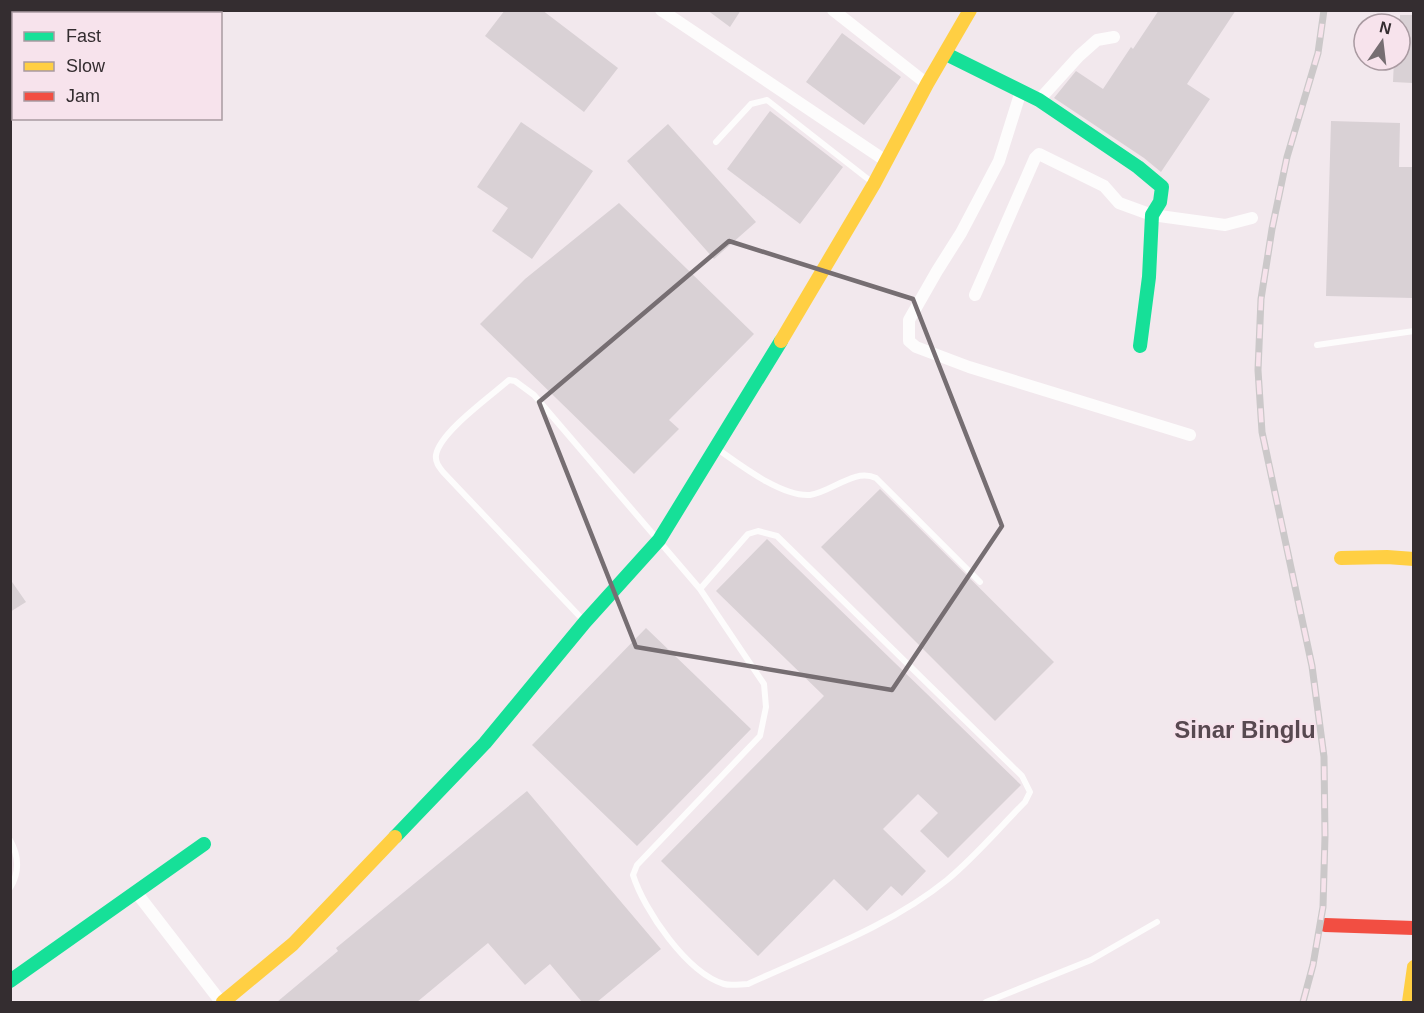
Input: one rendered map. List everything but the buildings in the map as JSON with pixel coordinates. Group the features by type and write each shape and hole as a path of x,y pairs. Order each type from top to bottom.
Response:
{"main road":[{"path":"222,1002 293,944 485,743 585,622 659,540 874,184 927,84 970,10"},
{"path":"946,54 1039,100 1162,187 1162,199 1158,209 1152,215 1149,277 1140,346"},
{"path":"1341,558 1413,559"},
{"path":"10,981 204,844"},
{"path":"1325,925 1413,928"},
{"path":"1409,1002 1413,967"}],"street":[{"path":"661,10 886,161"},
{"path":"833,10 927,84"},
{"path":"1039,100 1079,56 1097,40 1114,37"},
{"path":"1021,91 999,161 961,233 909,320 909,341 916,347 969,367 1190,435"},
{"path":"975,295 1035,158 1039,154 1104,186 1119,203 1152,215 1225,225 1251,218"},
{"path":"136,892 222,1002"}],"lane":[{"path":"716,142 751,104 767,100 874,184"},
{"path":"1317,345 1413,331"},
{"path":"585,622 436,462 436,454 444,436 509,380 515,381 534,396 659,540 700,589 764,684 766,707 760,736 637,866 633,874 638,890 660,926 685,957 709,976 726,984 748,984 879,924 914,903 948,879 1025,802 1029,792 1022,776 777,536 758,531 748,534 700,589"},
{"path":"715,448 766,482 809,495 832,488 851,478 864,476 876,478 980,582"},
{"path":"10,840 19,867 16,880 10,888"},
{"path":"986,1002 1091,960 1157,922"}],"highlighted area":[{"path":"729,241 913,299 1002,526 892,690 636,647 539,402"}],"railway":[{"path":"1303,1002 1313,965 1323,907 1324,757 1312,666 1262,432 1258,370 1261,299 1272,229 1287,157 1318,53 1324,10"}],"traffic: fast":[{"path":"946,54 1039,100 1138,167 1162,187 1160,202 1152,215 1149,277 1140,346"},
{"path":"395,837 485,743 585,622 659,540 781,341"},
{"path":"10,981 204,844"}],"traffic: slow":[{"path":"781,341 874,184 927,84 970,10"},
{"path":"1341,558 1414,559"},
{"path":"223,1002 293,944 395,837"},
{"path":"1409,1002 1414,967"}],"traffic: jam":[{"path":"1325,925 1414,928"}],"district":[{"name":"Sinar Binglu","path":"1245,729"}]}
